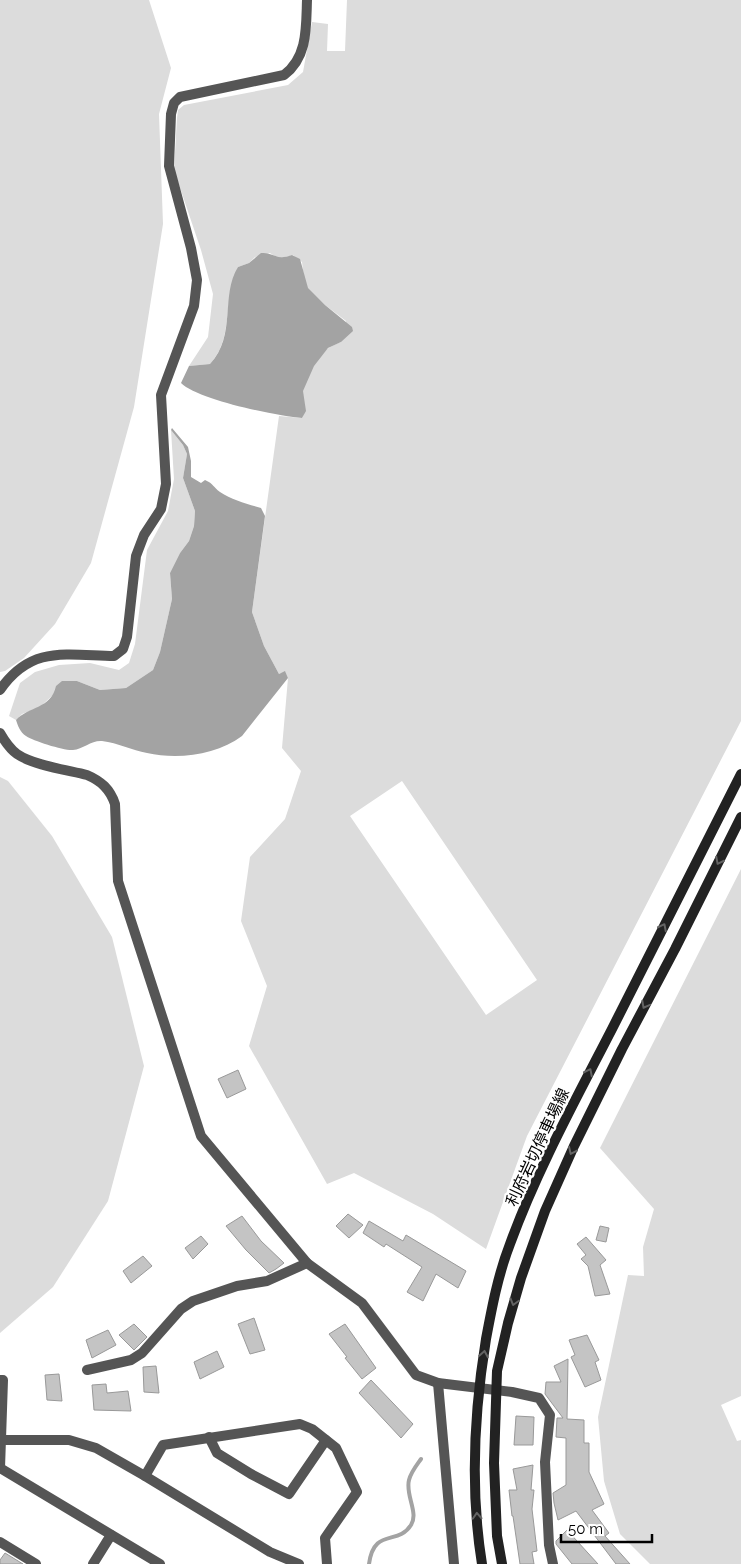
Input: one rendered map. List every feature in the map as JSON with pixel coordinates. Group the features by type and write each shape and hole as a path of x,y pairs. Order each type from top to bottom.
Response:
{"main road":[{"name":"利府岩切停車場線","path":"482,1564 478,1538 475,1484 477,1410 494,1295 509,1246 529,1196 564,1122 741,774"},
{"name":"利府岩切停車場線","path":"502,1564 497,1536 494,1464 497,1371 521,1278 545,1211 574,1146 741,817"}],"street":[{"path":"0,690 9,677 22,666 38,658 68,654 114,656 123,649 127,637 136,556 144,535 161,509 166,484 161,395 194,306 197,280 191,248 169,166 171,114 174,104 180,97 284,75 292,69 300,58 305,36 307,0"},
{"path":"0,732 4,741 16,754 28,760 87,775 96,779 112,793 115,804 118,882 201,1136 306,1263 362,1303 416,1375 438,1383 496,1390 538,1398 550,1415 545,1462 549,1545 553,1564"},
{"path":"87,1370 131,1360 142,1353 181,1309 193,1301 237,1286 267,1281 306,1263"},
{"path":"0,1380 3,1380 0,1468 160,1564"},
{"path":"438,1383 454,1564"},
{"path":"145,1476 163,1445 300,1424 312,1429 336,1448 357,1492 324,1538 327,1564"},
{"path":"208,1438 217,1453 251,1474 290,1494 326,1440"},
{"path":"1,1440 69,1440 96,1448 270,1552 299,1564"},
{"path":"93,1564 111,1535"},
{"path":"0,1542 36,1564"}],"shaded area":[{"path":"0,0 149,0 171,68 159,114 163,224 134,407 91,563 55,624 24,658 5,671 0,672"},
{"path":"347,0 741,0 741,721 527,1136 486,1249 433,1214 354,1173 327,1184 249,1046 267,986 241,921 250,857 285,819 301,771 282,748 288,678 285,672 279,674 264,646 252,612 279,416 302,418 305,407 303,391 308,374 323,353 341,342 346,321 307,288 302,262 293,255 281,257 270,253 255,257 249,263 238,267 231,288 225,334 216,357 210,364 189,366 208,337 213,294 201,250 174,170 177,118 178,110 184,105 288,85 303,72 312,22 328,24 327,51 345,51","holes":["402,781 537,980 486,1015 350,816"]},
{"path":"261,253 279,257 292,255 300,259 308,288 352,327 353,331 341,342 328,348 314,366 303,391 306,411 302,418 257,411 220,401 190,389 181,383 189,366 210,364 218,353 226,328 233,278 238,267 249,263"},
{"path":"172,428 188,447 191,461 191,477 201,483 205,480 208,481 220,492 240,502 261,508 265,516 252,612 264,646 279,674 285,671 288,678 242,736 221,748 209,752 184,756 159,755 102,741 69,750 30,738 21,731 16,720 21,715 45,703 56,686 62,681 77,681 100,690 126,688 153,670 160,652 172,599 170,573 180,553 189,541 194,526 195,511 183,478 187,454 183,445 171,430"},
{"path":"171,430 183,445 187,454 183,478 195,511 194,526 189,541 180,553 170,573 172,599 160,652 153,670 126,688 100,690 77,681 54,694 40,707 22,714 16,720 9,716 20,683 35,672 59,665 90,663 119,670 129,663 135,644 147,550 168,511 174,479"},
{"path":"0,777 8,781 52,836 112,937 144,1066 108,1201 53,1287 0,1333"},
{"path":"741,869 741,1396 721,1405 737,1441 741,1440 741,1564 650,1564 620,1534 604,1481 598,1417 628,1275 644,1276 643,1247 654,1209 600,1148"}],"building":[{"path":"238,1070 246,1089 227,1098 218,1079"},
{"path":"348,1214 363,1225 349,1238 336,1226"},
{"path":"242,1216 261,1241 284,1263 269,1273 226,1226"},
{"path":"369,1221 403,1241 406,1235 466,1271 458,1288 436,1274 423,1301 407,1292 422,1267 386,1244 384,1247 363,1233"},
{"path":"600,1226 609,1228 606,1242 596,1240"},
{"path":"201,1236 208,1244 193,1259 185,1248"},
{"path":"586,1237 606,1260 600,1265 610,1294 595,1296 588,1266 581,1259 586,1255 577,1244"},
{"path":"143,1256 152,1266 131,1283 123,1271"},
{"path":"254,1318 265,1350 250,1354 238,1324"},
{"path":"134,1324 147,1337 134,1350 119,1335"},
{"path":"345,1324 376,1368 362,1379 329,1334"},
{"path":"108,1330 116,1345 92,1358 86,1340"},
{"path":"587,1335 599,1360 595,1362 601,1380 585,1387 571,1357 575,1355 569,1340"},
{"path":"217,1351 224,1367 200,1379 194,1362"},
{"path":"568,1359 567,1419 584,1420 584,1443 589,1443 589,1472 604,1504 592,1510 609,1533 605,1536 630,1564 616,1564 576,1511 558,1520 553,1493 566,1485 566,1438 556,1437 557,1418 563,1418 545,1394 546,1382 561,1382 554,1366"},
{"path":"156,1366 159,1393 144,1392 143,1367"},
{"path":"59,1374 62,1401 47,1400 45,1375"},
{"path":"371,1380 413,1424 401,1438 359,1393"},
{"path":"106,1384 107,1393 128,1391 131,1411 94,1410 92,1385"},
{"path":"516,1416 534,1417 533,1445 514,1445"},
{"path":"533,1465 531,1490 534,1490 532,1509 537,1551 532,1552 534,1564 520,1564 509,1490 517,1490 513,1469"},
{"path":"567,1530 598,1564 572,1564 556,1544 556,1541"},
{"path":"5,1553 23,1564 0,1564 0,1560"}],"waterway":[{"path":"369,1564 376,1545 387,1538 400,1535 411,1525 414,1515 408,1486 412,1472 421,1459"}]}
